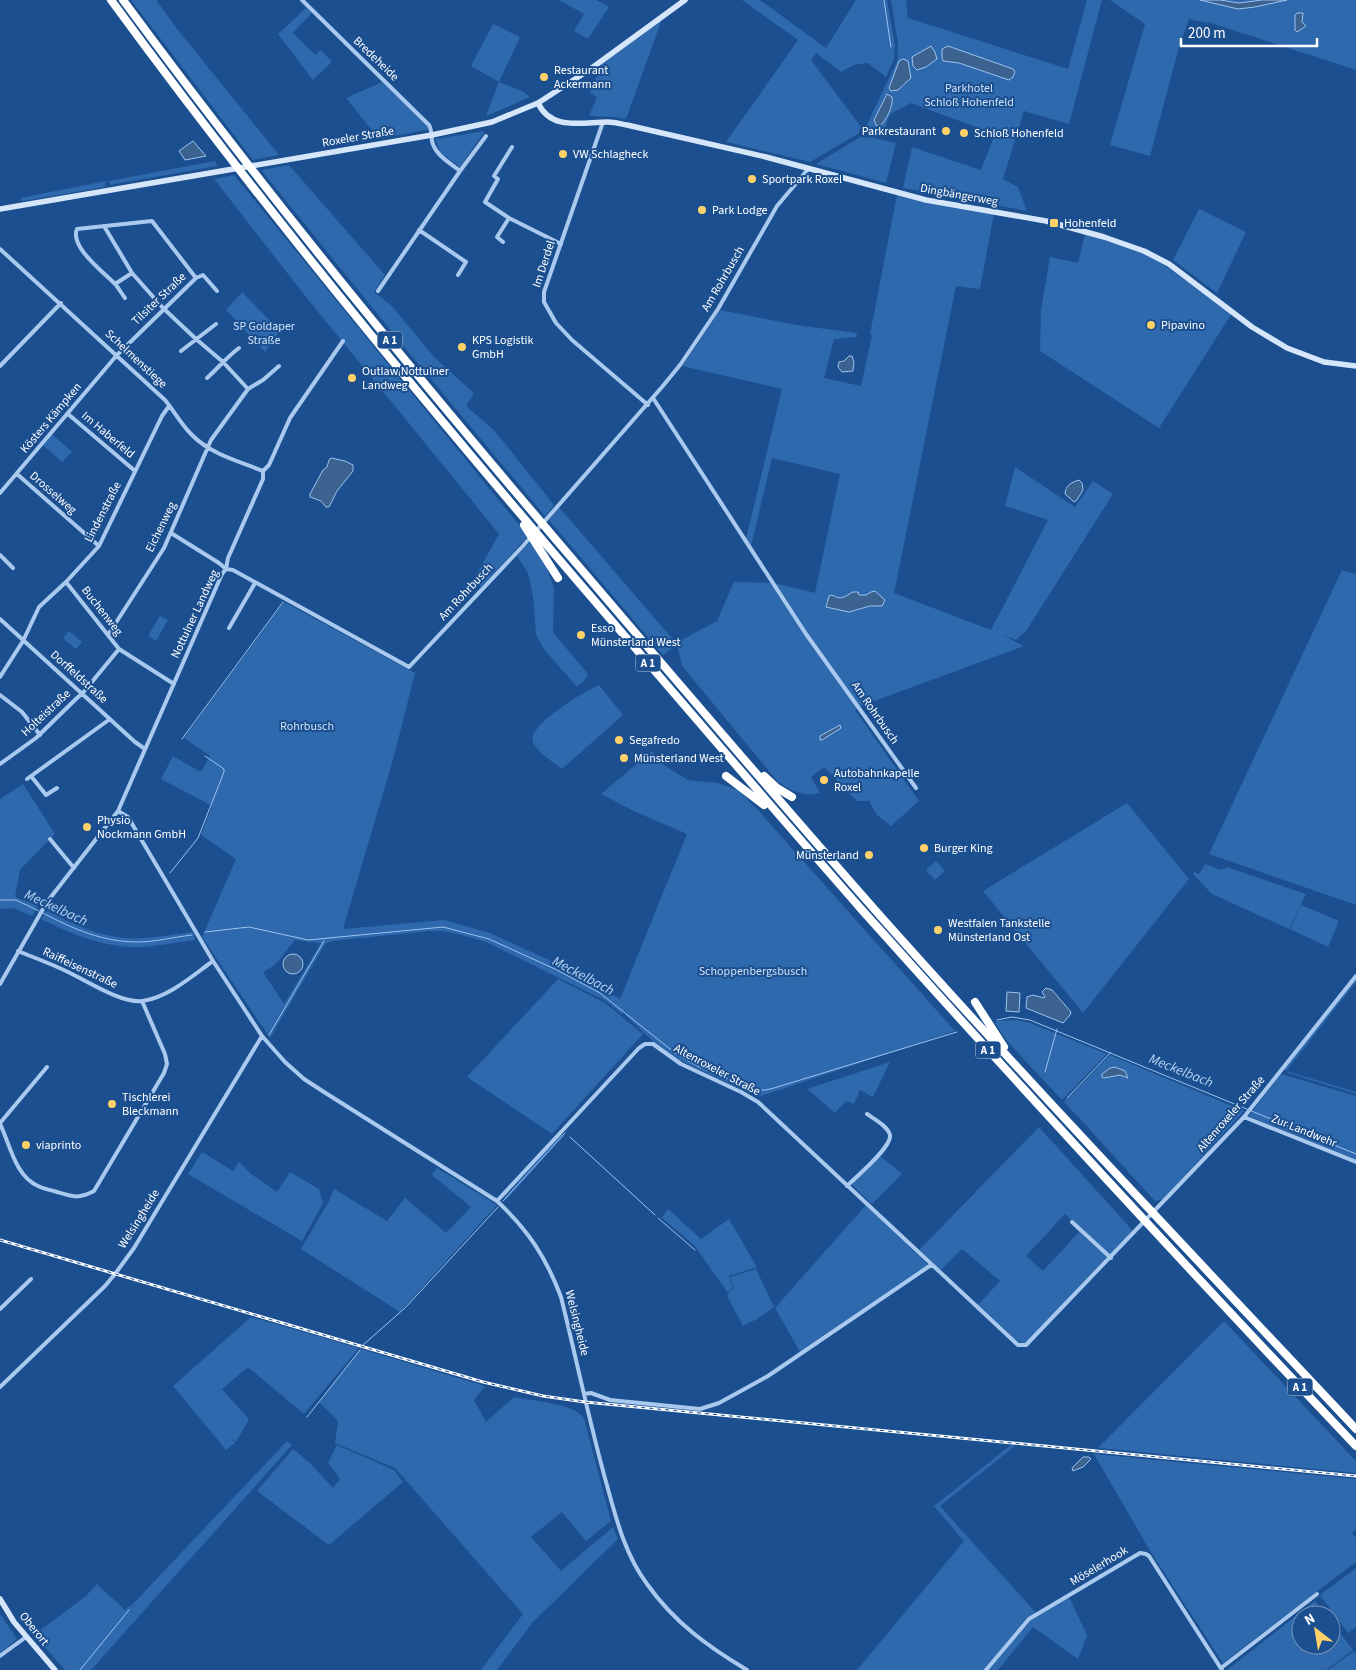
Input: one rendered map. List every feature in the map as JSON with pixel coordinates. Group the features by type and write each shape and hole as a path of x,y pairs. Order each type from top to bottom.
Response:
{"highway":[{"name":"A 1","path":"111,0 228,156 510,502 787,824 909,962 1116,1190 1356,1446"},
{"name":"A 1","path":"123,0 172,66 307,238 535,516 740,755 1016,1066 1356,1428"},
{"path":"510,502 558,578"},
{"path":"740,755 777,788 792,797"},
{"path":"726,776 754,795 787,824"},
{"path":"975,1002 1016,1066"}],"main road":[{"name":"Roxeler Straße","path":"0,209 432,135 492,122 538,103 570,83 685,0"},
{"name":"Dingbängerweg","path":"538,103 544,114 558,122 614,122 809,168 926,200 1054,223 1104,237 1144,251 1169,264 1277,343 1310,358 1324,362 1356,366"},
{"name":"Oberort","path":"0,1599 14,1622 55,1670"}],"street":[{"name":"Bredeheide","path":"302,0 429,125 432,142 437,152 460,171"},
{"name":"Im Derdel","path":"603,122 544,292 544,302 547,310 572,340 648,405"},
{"path":"378,291 486,136"},
{"path":"512,147 494,176 498,178 484,202 509,218 561,244"},
{"name":"Am Rohrbusch","path":"171,533 226,570 233,570 409,667 522,547 648,405 680,365 718,309 777,206 809,168"},
{"path":"503,242 497,237 509,218"},
{"path":"126,298 89,258 76,235 78,229 152,221 196,278"},
{"path":"104,226 132,273 163,308 223,362 248,389 263,380 279,366"},
{"path":"419,230 466,262 458,275"},
{"name":"Schelmenstiege","path":"0,249 117,355 170,406 186,429 207,448 263,471"},
{"path":"115,284 132,273"},
{"name":"Tilsiter Straße","path":"117,355 163,308 196,278 203,275 217,291"},
{"path":"0,364 60,303"},
{"path":"181,351 216,324"},
{"name":"Nottulner Landweg","path":"0,984 43,909 118,811 222,574 226,570 228,558 263,479 263,471 269,465 290,418 343,341"},
{"path":"207,378 239,348"},
{"name":"Kösters Kämpken","path":"0,493 117,355"},
{"name":"Eichenweg","path":"108,635 164,548 207,448 248,389"},
{"name":"Am Rohrbusch","path":"653,398 806,634 916,788"},
{"name":"Lindenstraße","path":"0,677 23,641 39,607 66,582 99,546 162,416 170,406"},
{"name":"Im Haberfeld","path":"68,414 135,471"},
{"name":"Drosselweg","path":"17,474 99,546"},
{"path":"0,555 13,568"},
{"name":"Buchenweg","path":"66,582 119,649 174,684"},
{"path":"229,628 255,583"},
{"name":"Dorffeldstraße","path":"0,619 140,746 146,749"},
{"path":"82,694 119,649"},
{"path":"0,694 22,712 40,735"},
{"name":"Holteistraße","path":"0,764 40,735 82,694"},
{"path":"27,779 110,719"},
{"path":"31,776 46,796 57,788"},
{"name":"Welsingheide","path":"118,811 128,817 213,961 262,1036 285,1062 318,1088 497,1201 512,1216 542,1253 554,1277 564,1305 601,1465 617,1520 628,1549 645,1582 685,1627 706,1644 747,1670"},
{"path":"50,839 74,868"},
{"name":"Raiffeisenstraße","path":"18,951 68,972 117,997 142,1001 177,986 213,961"},
{"name":"Altenroxeler Straße","path":"497,1201 638,1048 649,1043 653,1044 690,1070 741,1092 758,1102 1018,1345 1026,1346 1246,1116 1356,976"},
{"path":"47,1067 0,1124 20,1170 27,1179 37,1186 72,1196 83,1197 94,1191 168,1064 166,1054 142,1001"},
{"name":"Welsingheide","path":"0,1388 116,1274 134,1248 262,1036"},
{"path":"847,1186 890,1141 887,1129 867,1114"},
{"name":"Zur Landwehr","path":"1246,1116 1356,1162"},
{"path":"1072,1222 1111,1258"},
{"path":"584,1394 591,1393 610,1400 700,1409 719,1403 768,1376 931,1265"},
{"path":"0,1309 31,1279"},
{"name":"Möselerhook","path":"986,1670 1029,1619 1140,1553 1149,1556 1221,1669 1317,1594"},
{"path":"0,1656 26,1637"}],"green space":[{"path":"131,0 156,0 279,155 253,160"},
{"path":"559,0 596,0 609,7 588,39 574,31 584,14"},
{"path":"742,0 760,0 826,48 856,0 887,0 895,45 894,60 886,77 868,63 854,65 841,72 816,53 811,60 861,127 858,134 810,162 726,142 798,40"},
{"name":"Parkhotel Schloß Hohenfeld","path":"891,0 906,0 908,18 1068,69 1087,0 1102,0 1069,124 1024,111 1003,179 1018,187 1027,211 903,188 912,147 981,170 995,134 911,103 890,114 882,136 863,133 897,61 898,44","holes":["985,59 1013,69 954,62","910,78 902,87 889,88 893,79","887,94 893,101 886,119 874,119"]},
{"path":"1110,0 1356,0 1356,70 1208,22 1189,19 1179,47 1150,156 1110,145 1145,24"},
{"path":"306,8 312,13 293,33 315,55 321,50 332,62 313,80 278,34"},
{"path":"662,19 626,119 589,116 597,97 590,93 602,64"},
{"path":"493,24 520,37 499,82 471,66"},
{"path":"382,82 431,129 379,139 346,98"},
{"path":"499,82 524,92 530,97 486,116"},
{"path":"485,131 460,167 440,152 435,139"},
{"path":"860,137 896,143 886,183 816,164"},
{"path":"215,161 217,166 110,185 109,181"},
{"path":"289,165 385,275 374,292 392,306 434,357 474,393 466,406 494,430 554,505 545,516 405,348 261,170"},
{"path":"234,175 528,536 481,587 473,581 499,534 306,297 214,179"},
{"path":"106,181 105,187 23,201 20,198"},
{"path":"897,195 994,213 980,289 956,286 894,593 991,630 1048,520 1005,506 1015,467 1075,507 1093,481 1113,494 1026,631 1016,640 1002,635 1024,646 858,707 855,710 919,801 891,826 877,815 869,801 857,801 824,767 811,777 820,793 808,794 798,792 778,782 682,666 677,644 663,655 549,520 559,507 676,643 717,621 734,582 774,583 815,593 840,474 772,458 751,546 746,539 782,389 682,366 720,310 796,325 857,333 856,337 834,339 824,378 861,386 872,335 870,334","holes":["850,593 869,595 882,606 870,606 849,612 826,607 832,595 840,598 847,597"]},
{"path":"1199,209 1246,232 1217,293 1173,260"},
{"path":"1085,234 1143,252 1232,313 1159,428 1040,351 1041,310 1050,257 1078,263"},
{"name":"SP Goldaper Straße","path":"242,292 280,331 265,352 226,310"},
{"path":"52,434 72,452 62,462 43,445"},
{"path":"531,541 545,563 554,588 553,632 588,674 577,687 544,649 536,635 533,596 528,573 517,556"},
{"path":"1342,570 1356,574 1356,905 1209,854"},
{"path":"284,602 415,673 394,756 343,929 444,920 490,933 560,965 620,999 687,834 636,812 601,794 652,751 662,764 688,780 718,783 738,790 955,1031 758,1097 681,1061 655,1043 625,1015 625,1010 622,1014 606,1001 486,942 443,931 429,931 332,941 325,944 270,1038 202,937 236,859 201,835 212,806 161,779 173,756 201,772 210,756 184,738","holes":["295,940 321,943 284,1004 263,972 275,965"]},
{"path":"160,616 168,620 156,641 148,636"},
{"path":"69,631 82,642 76,649 63,638"},
{"path":"599,685 623,715 562,769 538,749 533,742 534,735 539,727 558,709"},
{"path":"23,784 55,834 20,870 15,897 38,906 32,916 13,908 0,909 0,799"},
{"path":"1127,803 1189,879 1083,1013 983,891"},
{"path":"936,861 945,871 935,880 926,870"},
{"path":"1205,864 1221,870 1227,867 1306,894 1289,929 1212,894 1193,874 1194,872 1199,874"},
{"path":"1301,905 1339,921 1328,947 1290,929"},
{"path":"47,911 81,927 105,935 143,938 193,932 195,940 141,947 102,943 77,935 41,919"},
{"path":"1356,978 1356,982 1286,1071 1284,1069"},
{"path":"558,979 605,1003 643,1034 552,1134 467,1077"},
{"path":"1017,1020 1030,1023 1107,1054 1062,1100 1007,1041 995,1023 997,1021"},
{"path":"1110,1055 1244,1111 1163,1199 1155,1201 1064,1102"},
{"path":"890,1062 873,1097 860,1090 854,1104 846,1101 835,1113 807,1089"},
{"path":"1286,1071 1356,1092 1356,1094 1288,1073"},
{"path":"1281,1074 1356,1096 1356,1160 1249,1116"},
{"path":"1039,1127 1133,1231 1110,1255 1065,1214 1026,1256 1043,1271 1079,1232 1107,1257 1026,1343 1018,1342 978,1305 1000,1281 962,1249 941,1270 919,1250"},
{"path":"561,1134 564,1136 506,1200 504,1198"},
{"path":"202,1152 233,1171 239,1162 251,1174 277,1192 290,1172 319,1189 323,1203 302,1241 188,1174"},
{"path":"880,1156 902,1174 872,1204 851,1184"},
{"path":"437,1168 497,1205 400,1312 301,1249 334,1189 387,1221 405,1198 446,1233 471,1207 432,1175"},
{"path":"866,1205 928,1265 800,1352 775,1308"},
{"path":"668,1209 701,1239 729,1219 757,1267 729,1276 733,1287 728,1293 694,1245 662,1218"},
{"path":"756,1269 774,1307 743,1326 727,1296 734,1287 730,1277"},
{"path":"251,1317 359,1348 304,1414 248,1367 222,1389 249,1419 236,1442 231,1438 235,1443 226,1450 173,1386"},
{"path":"1224,1321 1356,1461 1356,1473 1098,1448"},
{"path":"361,1349 485,1386 474,1400 486,1422 514,1397 562,1406 579,1413 584,1418 611,1521 586,1541 562,1512 531,1537 561,1571 613,1527 618,1539 533,1622 497,1670 481,1670 523,1614 395,1468 335,1443 338,1421 319,1402"},
{"path":"287,1441 292,1445 91,1670 65,1670 34,1635 86,1596 97,1584 125,1610 130,1607"},
{"path":"337,1445 394,1470 403,1482 329,1545 257,1491 293,1449 310,1463 333,1488 340,1479 328,1463"},
{"path":"1011,1445 1015,1446 940,1506 1036,1613 1023,1623 984,1670 857,1670 964,1541 934,1506"},
{"path":"1094,1454 1356,1479 1356,1529 1352,1533 1356,1538 1356,1562 1299,1605 1291,1605 1291,1611 1223,1663 1152,1554"},
{"path":"1356,1568 1356,1627 1348,1633 1341,1624 1341,1605 1327,1605 1320,1595"},
{"path":"1069,1597 1087,1635 1078,1659 1033,1627 998,1670 989,1670 1030,1621"},
{"path":"1315,1601 1318,1605 1310,1605"},
{"path":"0,1614 17,1639 0,1653"},
{"path":"1291,1620 1291,1655 1341,1655 1341,1634 1353,1650 1326,1670 1227,1670"},
{"path":"1354,1651 1356,1654 1356,1670 1328,1670"}],"shaded area":[{"path":"1200,0 1220,0 1239,3 1262,0 1287,0 1238,9"},
{"path":"1303,13 1302,22 1306,26 1297,32 1295,30 1295,15"},
{"path":"931,46 937,59 926,67 917,70 913,66 912,57"},
{"path":"948,46 1013,69 1015,72 1013,77 1009,80 959,63 943,61 942,49"},
{"path":"903,59 908,61 911,78 898,90 891,91 889,88 899,61"},
{"path":"887,94 892,97 891,108 882,124 880,126 876,125 874,120"},
{"path":"193,141 206,156 185,160 179,151"},
{"path":"849,356 852,356 854,362 853,371 842,372 838,367 839,362 844,361"},
{"path":"331,458 353,465 353,471 337,491 329,507 326,507 321,501 310,497 310,494"},
{"path":"1079,480 1082,483 1083,490 1074,502 1065,494 1066,488"},
{"path":"875,591 885,600 882,606 870,606 849,612 826,607 829,596 832,595 841,598 853,592 858,592 859,595 866,595"},
{"path":"840,725 841,728 820,740 820,736"},
{"path":"293,954 300,957 303,964 300,971 293,974 286,971 283,964 286,957"},
{"path":"1046,988 1052,990 1071,1012 1063,1023 1026,1008 1027,997 1033,995 1044,998 1042,992"},
{"path":"1007,992 1020,993 1019,1012 1006,1011"},
{"path":"1115,1067 1125,1071 1128,1078 1120,1075 1102,1077 1102,1074"},
{"path":"1083,1457 1091,1459 1083,1467 1073,1471 1072,1468"}],"waterway":[{"path":"884,0 891,47"},
{"path":"182,739 283,602"},
{"path":"170,873 198,838 224,772 224,769 205,756"},
{"name":"Meckelbach","path":"0,900 16,900 39,911"},
{"name":"Meckelbach","path":"43,913 89,934 113,940 144,942 192,935"},
{"name":"Meckelbach","path":"205,932 249,927 308,940 443,927 489,939 557,970 600,993 675,1053 699,1067 755,1090 774,1088 957,1032"},
{"path":"269,1035 324,941"},
{"name":"Meckelbach","path":"997,1020 1012,1017 1030,1020 1356,1154"},
{"path":"1045,1072 1057,1029"},
{"path":"1067,1098 1110,1053"},
{"path":"503,1201 565,1133"},
{"path":"570,1137 655,1215"},
{"path":"363,1345 406,1307 498,1207"},
{"path":"658,1218 695,1250"},
{"path":"307,1417 360,1350"},
{"path":"80,1670 129,1610"}],"railway":[{"path":"0,1240 483,1382 543,1396 585,1402 1356,1476"}],"place":[{"name":"Restaurant Ackermann","path":"544,77"},
{"name":"Parkrestaurant","path":"946,131"},
{"name":"Schloß Hohenfeld","path":"964,133"},
{"name":"VW Schlagheck","path":"563,154"},
{"name":"Sportpark Roxel","path":"752,179"},
{"name":"Park Lodge","path":"702,210"},
{"name":"Hohenfeld","path":"1054,223"},
{"name":"Pipavino","path":"1151,325"},
{"name":"KPS Logistik GmbH","path":"462,347"},
{"name":"Outlaw Nottulner Landweg","path":"352,378"},
{"name":"Esso Münsterland West","path":"581,635"},
{"name":"Segafredo","path":"619,740"},
{"name":"Münsterland West","path":"624,758"},
{"name":"Autobahnkapelle Roxel","path":"824,780"},
{"name":"Physio Nockmann GmbH","path":"87,827"},
{"name":"Burger King","path":"924,848"},
{"name":"Münsterland","path":"869,855"},
{"name":"Westfalen Tankstelle Münsterland Ost","path":"938,930"},
{"name":"Tischlerei Bleckmann","path":"112,1104"},
{"name":"viaprinto","path":"26,1145"}],"park label":[{"name":"Rohrbusch","path":"307,726"},
{"name":"Schoppenbergsbusch","path":"753,971"}]}
